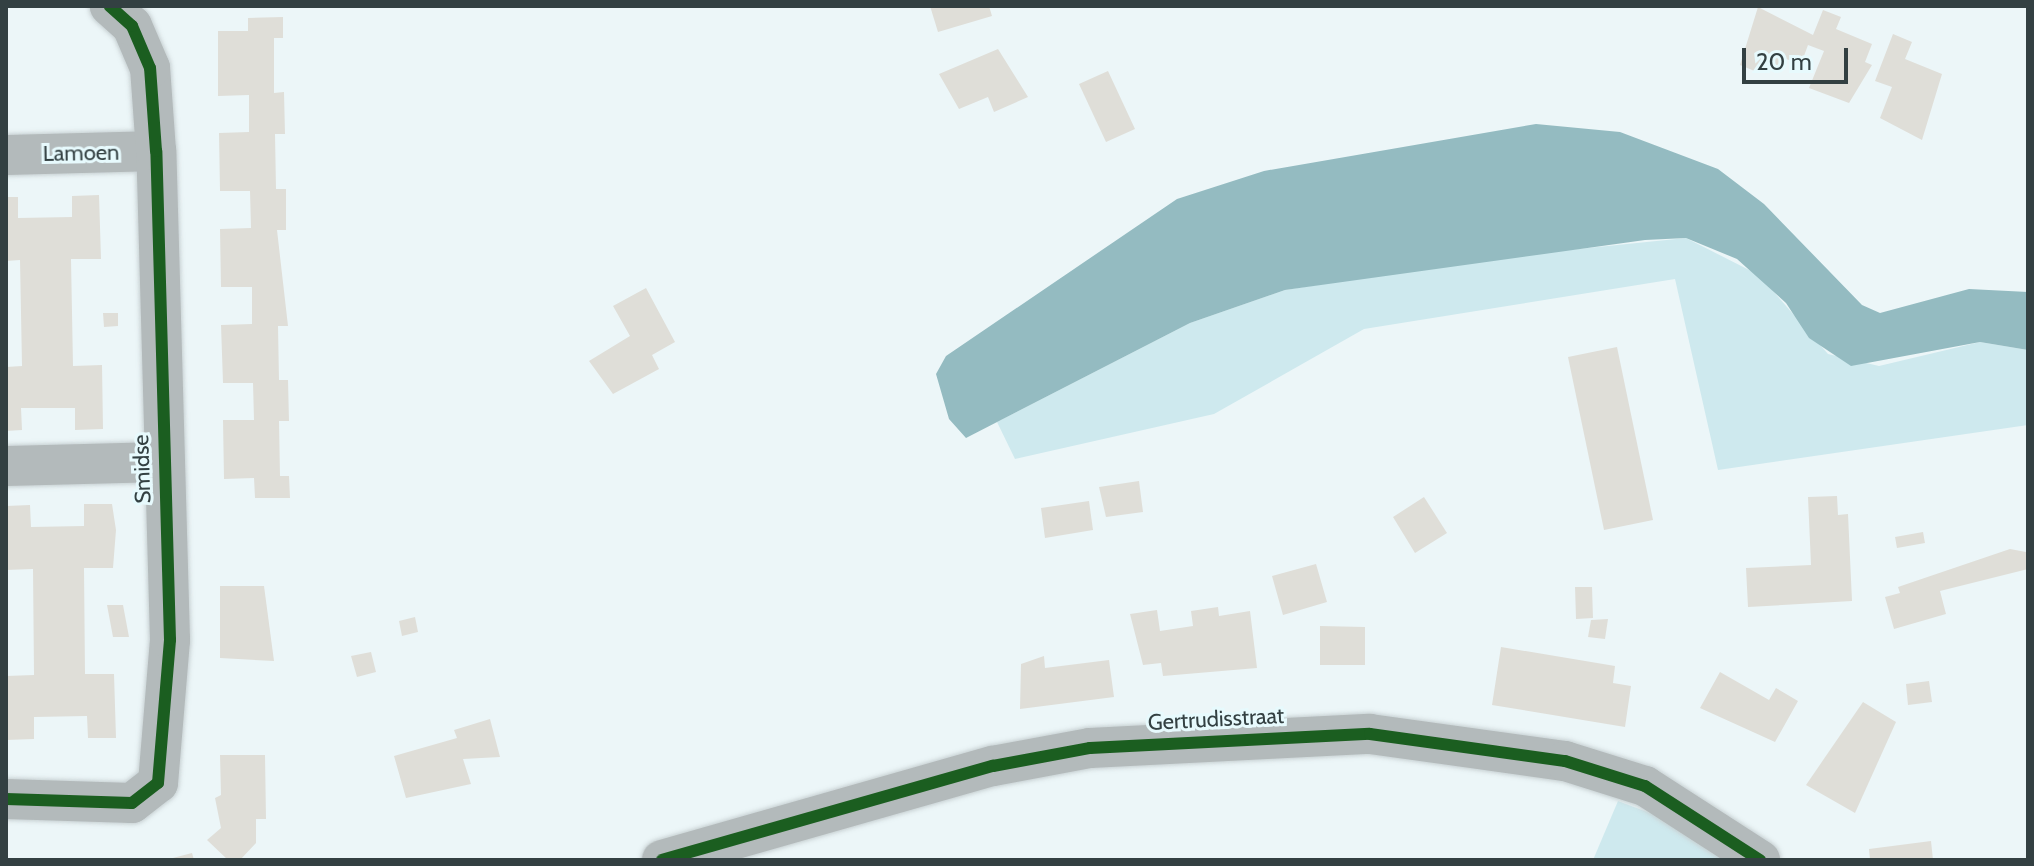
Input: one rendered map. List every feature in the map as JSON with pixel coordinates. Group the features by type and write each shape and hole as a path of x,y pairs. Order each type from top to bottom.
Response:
{"street":[{"name":"Smidse","path":"6,799 132,803 158,783 170,640 160,462 156,151 150,68 130,13"},
{"name":"Lamoen","path":"6,155 156,151"},
{"path":"6,466 160,462"},
{"name":"Gertrudisstraat","path":"662,860 993,766 1090,748 1370,734 1565,761 1645,786 1760,860"}],"shaded area":[{"path":"1536,124 1620,132 1718,169 1764,204 1862,305 1880,313 1969,289 2028,292 2028,350 1980,342 1851,366 1809,338 1786,303 1737,259 1686,238 1645,240 1285,290 1190,323 966,438 949,419 936,374 946,356 1177,199 1264,171"},
{"path":"1686,238 1759,275 1828,354 1879,366 1980,342 2028,350 2028,425 1718,470 1675,279 1364,329 1214,414 1015,459 997,422 1190,323 1285,290 1490,258"},
{"path":"1618,801 1666,819 1730,860 1593,860"}],"building":[{"path":"930,6 989,6 992,16 938,32"},
{"path":"1758,7 1813,35 1823,10 1841,17 1836,29 1872,44 1865,62 1872,65 1849,103 1809,88 1824,51 1808,45 1801,64 1786,59 1782,68 1766,62 1757,72 1740,65"},
{"path":"283,17 283,38 274,38 274,93 284,92 285,134 275,134 276,189 286,189 286,230 277,230 288,326 278,326 279,380 288,380 289,421 279,421 280,476 289,476 290,498 255,498 254,478 224,479 223,420 254,420 253,383 223,383 221,325 252,324 252,287 221,287 220,229 251,228 250,191 220,191 219,133 249,132 249,95 218,96 218,31 248,31 248,18"},
{"path":"1893,34 1912,42 1905,59 1942,74 1922,140 1880,118 1892,87 1875,81"},
{"path":"998,49 1028,97 994,112 988,97 959,109 939,74"},
{"path":"1108,71 1135,129 1106,142 1079,84"},
{"path":"99,195 101,259 71,259 73,366 102,365 103,429 75,430 75,408 21,408 22,430 6,431 6,367 22,366 20,260 6,261 6,197 18,197 18,218 72,217 72,196"},
{"path":"646,288 675,342 652,355 659,369 613,394 589,361 630,336 613,306"},
{"path":"103,313 118,313 118,326 104,327"},
{"path":"1617,347 1653,520 1604,530 1568,357"},
{"path":"1139,481 1143,512 1106,517 1099,487"},
{"path":"1837,496 1838,515 1848,514 1852,601 1748,607 1746,568 1811,565 1808,497"},
{"path":"1424,497 1447,533 1415,553 1393,517"},
{"path":"1089,501 1093,530 1045,538 1041,508"},
{"path":"84,504 112,504 116,530 113,568 84,568 85,674 114,674 116,738 88,738 87,716 34,717 34,739 6,740 6,676 34,675 33,569 6,570 6,506 30,505 31,527 84,526"},
{"path":"1923,532 1925,543 1897,548 1895,537"},
{"path":"2010,549 2026,552 2028,569 1940,591 1946,614 1894,629 1885,597 1900,593 1898,587"},
{"path":"1316,564 1327,602 1283,615 1272,576"},
{"path":"220,586 264,586 274,661 220,658"},
{"path":"1575,587 1592,587 1593,618 1576,619"},
{"path":"107,605 123,605 129,637 113,637"},
{"path":"1218,607 1219,616 1250,611 1257,668 1163,676 1161,663 1143,665 1130,614 1157,610 1160,631 1193,626 1191,611"},
{"path":"415,617 418,632 402,636 399,621"},
{"path":"1608,619 1605,639 1588,637 1591,620"},
{"path":"1320,626 1365,627 1365,665 1320,665"},
{"path":"1501,647 1615,666 1613,683 1631,686 1625,727 1492,705"},
{"path":"371,652 376,672 357,677 351,656"},
{"path":"1044,656 1045,668 1109,660 1114,697 1020,709 1021,664"},
{"path":"1720,672 1769,700 1776,688 1798,701 1775,742 1700,708"},
{"path":"1929,681 1932,702 1908,705 1906,684"},
{"path":"1863,702 1896,722 1855,813 1806,785"},
{"path":"490,719 500,757 463,759 471,784 406,798 394,756 457,738 454,730"},
{"path":"220,755 265,755 266,819 256,819 256,843 240,860 228,860 207,840 221,828 215,798 221,795"},
{"path":"1931,841 1933,860 1870,860 1869,849"},
{"path":"192,853 194,860 169,860 169,859"}],"cycle path":[{"path":"6,799 132,803 158,783 170,640 156,151 150,68 132,26 110,6"},
{"path":"662,860 993,766 1090,748 1370,734 1565,761 1645,786 1760,860"}]}
